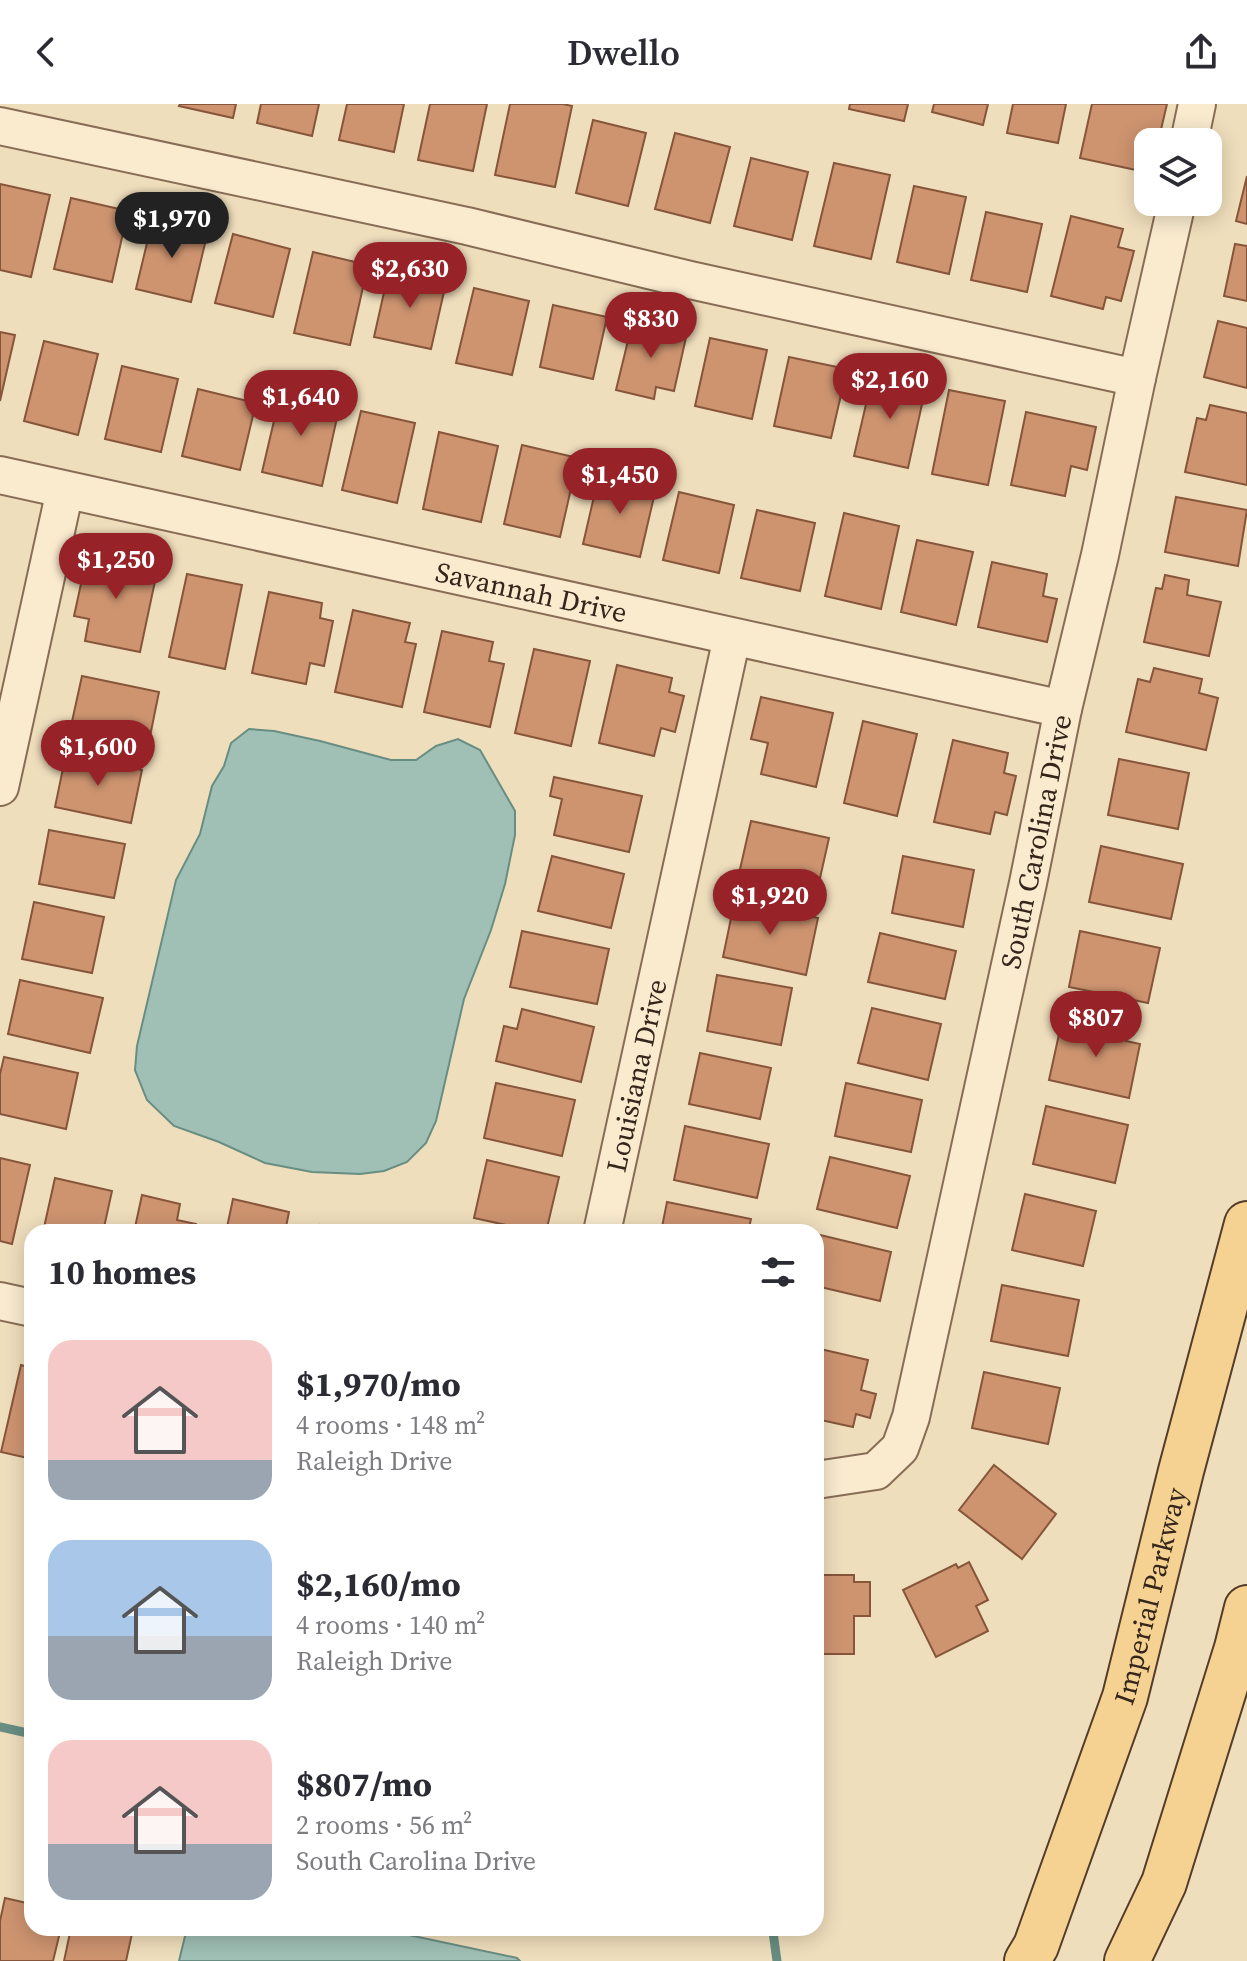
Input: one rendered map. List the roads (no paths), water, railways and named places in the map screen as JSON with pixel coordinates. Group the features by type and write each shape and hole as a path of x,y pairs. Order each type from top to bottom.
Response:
{"main road":[{"name":"Imperial Parkway","path":"1027,1961 1036,1946 1125,1697 1247,1224"},
{"path":"1127,1961 1164,1883 1247,1608"}],"street":[{"path":"1192,128 1197,104"},
{"path":"0,126 467,226 690,280 1137,378"},
{"name":"South Carolina Drive","path":"824,1479 876,1471 900,1448 911,1417 1063,709 1174,216"},
{"name":"Savannah Drive","path":"0,475 1063,709"},
{"path":"0,787 65,490"},
{"name":"Louisiana Drive","path":"604,1224 732,637"},
{"path":"0,1301 24,1306"}],"water":[{"path":"249,729 320,741 391,760 416,760 436,746 458,739 480,750 515,811 515,835 505,884 464,999 436,1121 426,1143 407,1162 384,1171 360,1174 312,1172 265,1163 174,1126 147,1100 135,1070 137,1046 176,880 200,834 212,786 224,766 231,743"},
{"path":"185,1936 414,1936 520,1961 179,1961"}],"waterway":[{"path":"0,1727 24,1732"},
{"path":"774,1936 777,1961"}]}
